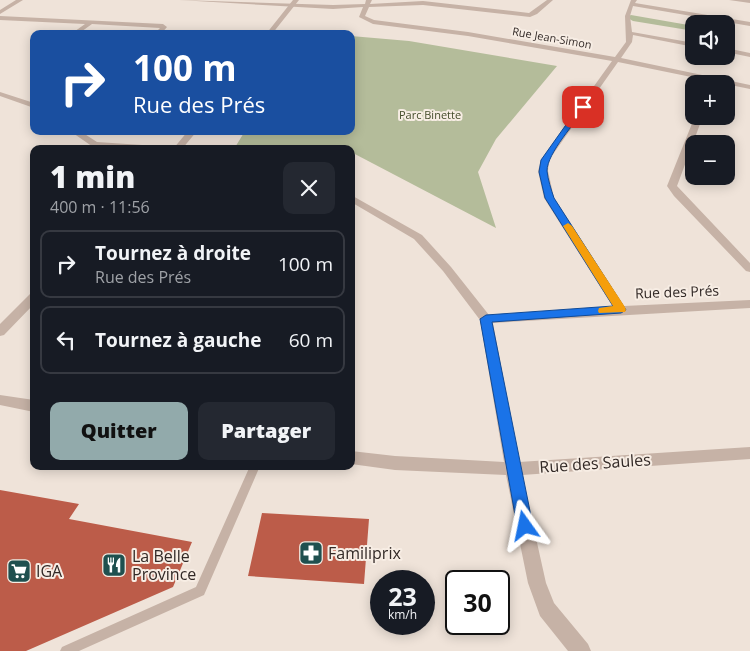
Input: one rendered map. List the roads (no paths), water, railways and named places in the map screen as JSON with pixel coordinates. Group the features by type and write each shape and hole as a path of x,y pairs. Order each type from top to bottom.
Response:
{"street":[{"path":"0,12 20,0"},
{"path":"182,0 294,3 333,7 368,3 440,2 530,15 535,14 550,0"},
{"path":"732,0 750,1"},
{"path":"621,310 549,198 543,172 545,160 629,42 630,33 626,17 627,11 633,2 750,24"},
{"path":"272,30 294,3"},
{"name":"Rue Jean-Simon","path":"368,3 362,17 373,22 460,32 618,60 686,75"},
{"path":"0,18 163,26 161,30"},
{"path":"80,30 92,22"},
{"path":"630,33 685,42"},
{"path":"735,52 750,55"},
{"name":"Rue Jean-Simon","path":"735,85 750,87"},
{"path":"0,94 30,105"},
{"path":"696,125 672,186 677,194 750,269"},
{"path":"80,135 92,144 105,145"},
{"path":"181,145 190,135"},
{"path":"355,200 418,237 447,269 486,319 513,469 537,583 547,609 581,651"},
{"path":"0,332 30,301"},
{"name":"Rue des Prés","path":"486,319 750,304"},
{"path":"0,400 30,405"},
{"name":"Rue des Saules","path":"355,458 395,463 513,469 750,453"}],"lane":[{"path":"66,651 200,591 253,470"}],"place":[{"name":"Familiprix","path":"311,553"},
{"name":"La Belle Province","path":"114,565"},
{"name":"IGA","path":"19,571"}],"park label":[{"name":"Parc Binette","path":"430,115"}]}
